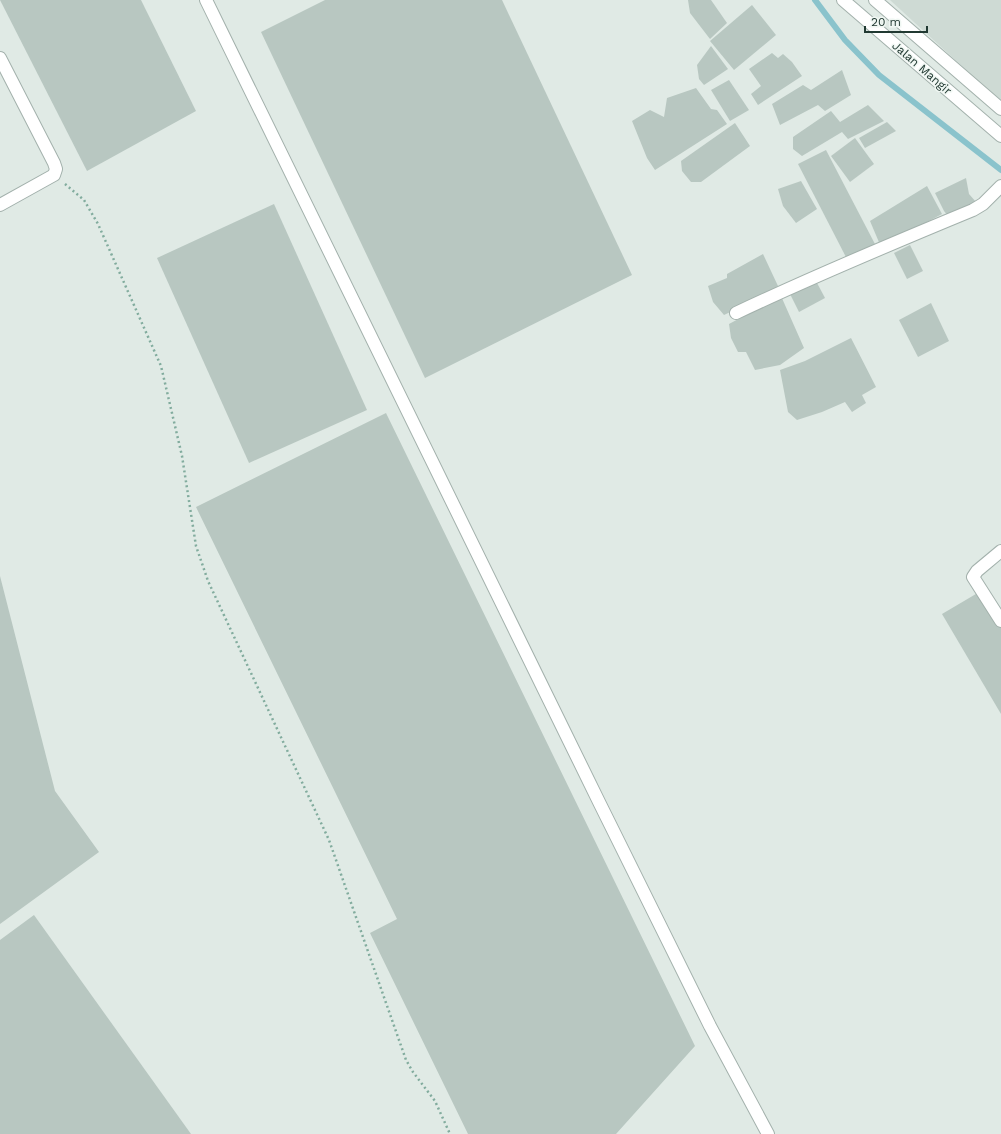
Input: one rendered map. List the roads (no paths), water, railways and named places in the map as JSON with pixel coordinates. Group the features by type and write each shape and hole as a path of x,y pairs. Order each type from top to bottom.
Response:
{"street":[{"path":"206,0 603,811 710,1026 768,1134"},
{"name":"Jalan Mangir","path":"843,0 1001,136"},
{"path":"876,0 1001,109"},
{"path":"0,58 56,169 54,175 0,205"},
{"path":"736,313 808,279 838,269 973,210 998,190"},
{"path":"1001,551 977,571 973,577 1001,621"}],"waterway":[{"path":"815,0 845,40 879,75 1001,170"}]}
